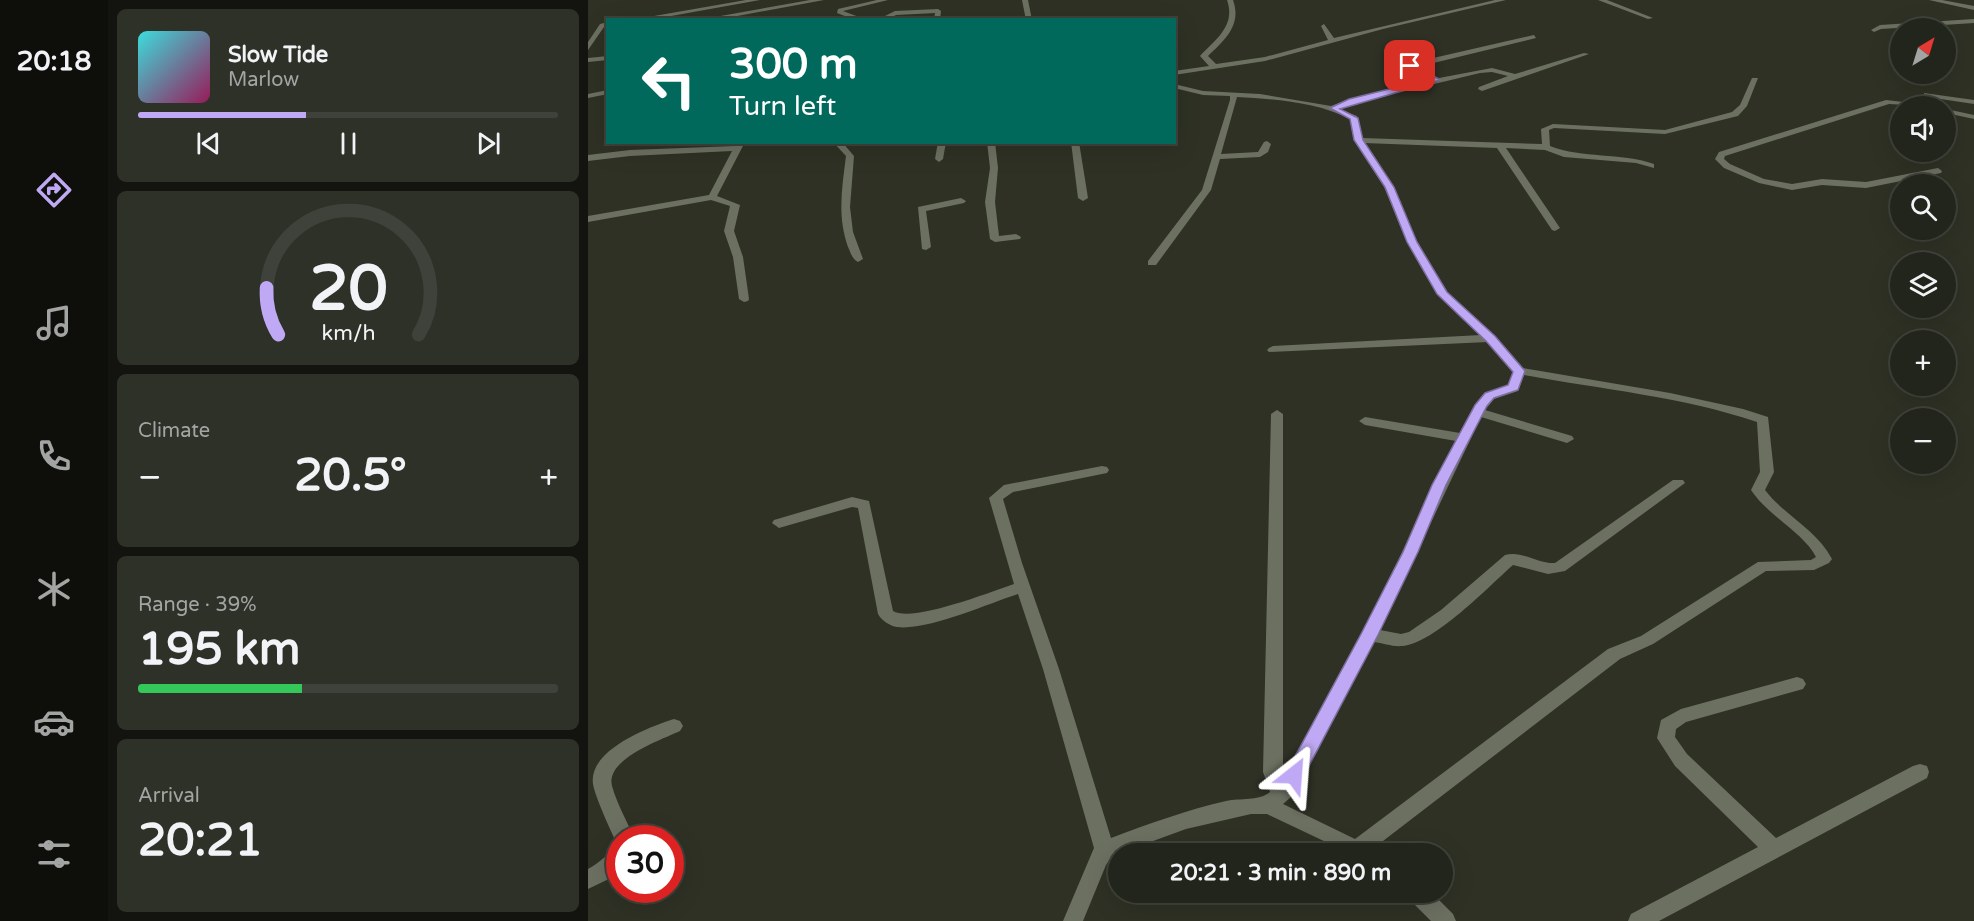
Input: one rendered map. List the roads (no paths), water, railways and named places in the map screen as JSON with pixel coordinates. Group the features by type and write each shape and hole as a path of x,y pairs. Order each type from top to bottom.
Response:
{"street":[{"path":"646,18 757,0"},
{"path":"713,18 821,0"},
{"path":"857,18 840,13 840,10 885,0"},
{"path":"1025,0 1029,18"},
{"path":"1213,66 1204,56 1231,28 1234,14 1230,0"},
{"path":"1176,73 1265,58 1333,42 1382,27 1503,0"},
{"path":"1601,0 1650,18"},
{"path":"1932,0 1974,8"},
{"path":"884,18 892,14 938,11 938,18"},
{"path":"1874,30 1880,27 1974,21"},
{"path":"588,48 602,24 606,24"},
{"path":"1324,26 1333,42"},
{"path":"596,37 606,35"},
{"path":"1437,80 1410,66 1534,37"},
{"path":"1482,89 1586,54"},
{"path":"588,60 606,58"},
{"path":"1334,108 1352,101 1486,70 1515,76"},
{"path":"1546,147 1545,129 1548,127 1665,132 1735,114 1743,106 1755,80"},
{"path":"1176,86 1203,93 1251,94 1334,108 1354,118 1358,140 1389,187 1412,242 1443,294 1491,339 1519,371 1670,397 1743,413 1763,420 1767,472 1758,490 1774,512 1815,545 1823,555 1824,561 1814,565 1763,566 1647,640 1614,654 1371,843"},
{"path":"588,96 606,92"},
{"path":"1152,263 1206,190 1234,100 1233,94"},
{"path":"1927,95 1974,102"},
{"path":"1890,102 1722,154 1719,159 1727,166 1762,181 1792,187 1822,182 1866,185 1938,171"},
{"path":"1956,113 1974,117"},
{"path":"1358,140 1412,140 1501,147 1546,147 1564,154 1637,161 1651,166"},
{"path":"839,144 850,156 845,207 848,232 858,259"},
{"path":"939,159 942,144"},
{"path":"990,144 994,168 990,201 995,239 1016,237"},
{"path":"1075,144 1083,198"},
{"path":"1215,157 1260,154 1264,152 1266,144"},
{"path":"588,158 739,145 722,183 712,197"},
{"path":"1501,147 1555,228"},
{"path":"588,219 712,197 735,205 729,231 735,244 744,299"},
{"path":"926,247 921,209 961,201"},
{"path":"1272,350 1491,339"},
{"path":"1268,806 1284,791 1369,635 1477,412 1490,396 1514,388 1519,371"},
{"path":"1477,412 1567,439"},
{"path":"1277,414 1272,772 1277,786 1284,791"},
{"path":"1365,421 1464,438"},
{"path":"1102,470 1009,488 999,493 998,503 1050,669 1086,797 1105,850"},
{"path":"1369,635 1401,640 1414,637 1447,614 1510,560 1524,561 1547,569 1560,567 1678,483"},
{"path":"779,523 852,502 864,504 886,614 897,621 923,619 1023,587"},
{"path":"1775,850 1681,760 1666,738 1667,724 1681,716 1797,684"},
{"path":"619,825 602,784 601,775 605,766 621,754 674,726"},
{"path":"1638,921 1920,772"},
{"path":"1074,921 1098,859 1105,850 1219,812 1256,804 1268,806 1345,843"},
{"path":"588,879 606,870"},
{"path":"1427,903 1446,921"}]}
